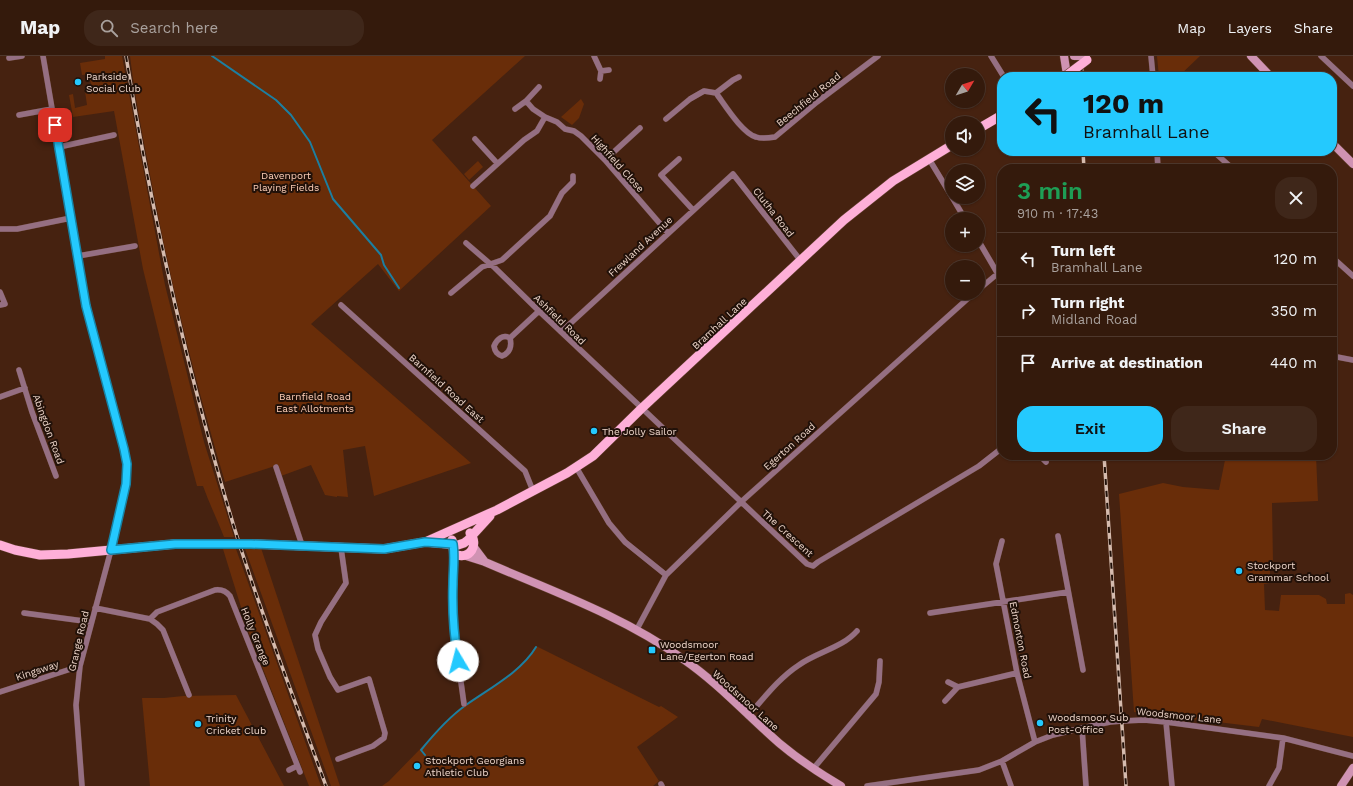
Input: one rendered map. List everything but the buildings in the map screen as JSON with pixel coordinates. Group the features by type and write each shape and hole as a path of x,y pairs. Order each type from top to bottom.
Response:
{"main road":[{"path":"1070,72 1087,57"},
{"path":"985,125 997,118"},
{"name":"Bramhall Lane","path":"425,542 497,510 576,467 593,456 642,408 844,220 893,181 945,149"},
{"name":"Bramhall Lane","path":"0,545 15,550 40,555 175,544 302,545 384,549 425,542 453,544 464,543 479,526 497,510"},
{"path":"450,530 454,554 466,556 471,552 473,546 472,535 466,528 461,526"}],"street":[{"path":"9,58 22,56"},
{"name":"Grange Road","path":"43,56 86,306 127,464 126,484 111,550 80,666 76,705 82,786"},
{"path":"594,56 601,71 600,79"},
{"name":"Beechfield Road","path":"716,93 750,134 756,137 768,139 775,137 817,102 878,56"},
{"path":"990,56 1001,72"},
{"path":"1064,56 1066,72"},
{"path":"1073,56 1087,57"},
{"path":"1151,56 1152,72"},
{"path":"1251,56 1266,72"},
{"path":"1321,56 1353,86"},
{"path":"601,71 609,70"},
{"path":"666,119 690,99 704,91 716,93 739,77"},
{"path":"515,109 526,101 539,87"},
{"name":"Highfield Close","path":"526,101 533,109 545,117 557,122 565,129 574,131 581,136 605,160 668,233"},
{"path":"18,115 52,109"},
{"path":"473,186 524,140 536,132 545,117"},
{"path":"605,160 640,128"},
{"path":"59,147 114,135"},
{"path":"475,139 498,164"},
{"path":"1337,147 1353,164"},
{"path":"1219,156 1227,164"},
{"path":"679,159 662,176 693,210"},
{"path":"929,159 945,185"},
{"name":"Clutha Road","path":"732,174 801,260"},
{"name":"Frewland Avenue","path":"560,332 732,174"},
{"path":"451,293 482,267 502,260 550,216 562,193 573,182 573,176"},
{"path":"0,229 17,229 71,218"},
{"name":"Ashfield Road","path":"466,243 642,408"},
{"path":"78,256 135,246"},
{"path":"985,250 997,267"},
{"path":"1337,262 1353,276"},
{"path":"985,284 997,274"},
{"path":"0,292 5,304 0,305"},
{"name":"Egerton Road","path":"636,629 666,575 741,502 966,300"},
{"name":"Barnfield Road East","path":"342,304 525,471 533,491"},
{"path":"510,338 539,311"},
{"path":"1337,357 1353,360"},
{"name":"Abingdon Road","path":"19,370 32,412 56,476"},
{"name":"Abingdon Road","path":"0,397 25,388"},
{"name":"The Crescent","path":"642,408 807,564 813,566 979,466 997,452"},
{"path":"276,466 302,545"},
{"path":"576,467 609,523 625,542 666,575"},
{"path":"1058,536 1083,670"},
{"name":"Edmonton Road","path":"1002,541 996,564 1017,673 1035,742"},
{"path":"473,546 485,562"},
{"path":"338,759 373,746 384,738 385,733 369,680 338,690 330,677 318,649 315,635 321,622 346,582 341,548"},
{"path":"454,554 452,585 454,632 464,704"},
{"name":"Woodsmoor Lane","path":"466,556 485,562 636,629 689,664 780,744 812,769 841,786"},
{"name":"Holly Grange","path":"150,619 158,612 215,590 220,589 228,593 300,772"},
{"path":"930,613 1068,592"},
{"path":"95,608 150,619 157,624 163,630 189,695"},
{"path":"24,613 91,622"},
{"path":"748,716 784,676 800,664 851,638 857,631"},
{"path":"812,769 876,694 879,682 880,661"},
{"name":"Kingsway","path":"0,692 80,666"},
{"path":"945,701 958,687 1017,673"},
{"path":"948,682 958,687"},
{"name":"Woodsmoor Lane","path":"867,786 979,770 1002,761 1035,742 1053,735 1122,721 1144,720 1166,722 1283,738 1353,756"},
{"path":"1166,722 1172,786"},
{"path":"1082,728 1086,786"},
{"path":"1269,786 1279,768 1283,738"},
{"path":"1002,761 1011,786"},
{"path":"289,770 298,766"},
{"path":"1342,786 1353,768"}],"green space":[{"path":"105,56 122,56 165,285 204,442 234,537 224,537 203,486 197,486 143,269 114,111 73,117 69,95 73,94 75,108 87,105 85,91 92,90 89,74 82,75 80,63 105,59"},
{"name":"Davenport Playing Fields","path":"130,56 525,56 432,140 491,206 399,291 378,264 311,324 471,463 374,496 365,446 343,450 348,497 325,495 311,465 281,476 275,466 225,482 194,371 167,260 134,88"},
{"path":"1157,56 1200,56 1183,72 1159,72"},
{"path":"581,99 584,104 579,118 572,125 561,117"},
{"path":"478,161 483,167 469,180 464,174"},
{"name":"Stockport Grammar School","path":"1225,460 1316,460 1318,501 1272,503 1273,563 1270,568 1270,583 1264,584 1265,610 1279,611 1281,595 1319,595 1326,599 1327,604 1345,604 1345,594 1350,593 1353,595 1353,737 1262,719 1259,727 1134,712 1119,494 1163,483 1183,487 1219,490"},
{"path":"261,548 340,786 331,786 245,549"},
{"path":"223,549 236,549 321,786 309,786 249,633"},
{"path":"536,646 659,707 661,706 678,717 637,747 659,781 653,786 382,786 389,781 459,709 502,681 527,659"},
{"name":"Trinity Cricket Club","path":"236,695 284,786 150,786 142,698"}],"waterway":[{"path":"212,56 276,100 291,115 310,142 333,199 381,255 384,265 399,288"},
{"path":"425,755 421,750 448,720 466,705 514,672 530,656 536,647"}],"railway":[{"path":"126,56 161,243 187,355 212,451 250,576 326,786"},
{"path":"1081,56 1082,72"},
{"path":"1083,156 1084,164"},
{"path":"1104,460 1126,786"}],"place":[{"name":"Parkside Social Club","path":"78,82"},
{"name":"The Jolly Sailor","path":"594,431"},
{"name":"Stockport Grammar School","path":"1239,571"},
{"name":"Woodsmoor Lane/Egerton Road","path":"652,650"},
{"name":"Woodsmoor Sub Post-Office","path":"1040,723"},
{"name":"Trinity Cricket Club","path":"198,724"},
{"name":"Stockport Georgians Athletic Club","path":"417,766"}],"route":[{"path":"55,125 86,306 127,464 126,484 111,550 175,544 251,544 384,549 425,542 453,544 454,558 452,585 454,632 458,661"}],"park label":[{"name":"Barnfield Road East Allotments","path":"315,402"}]}
